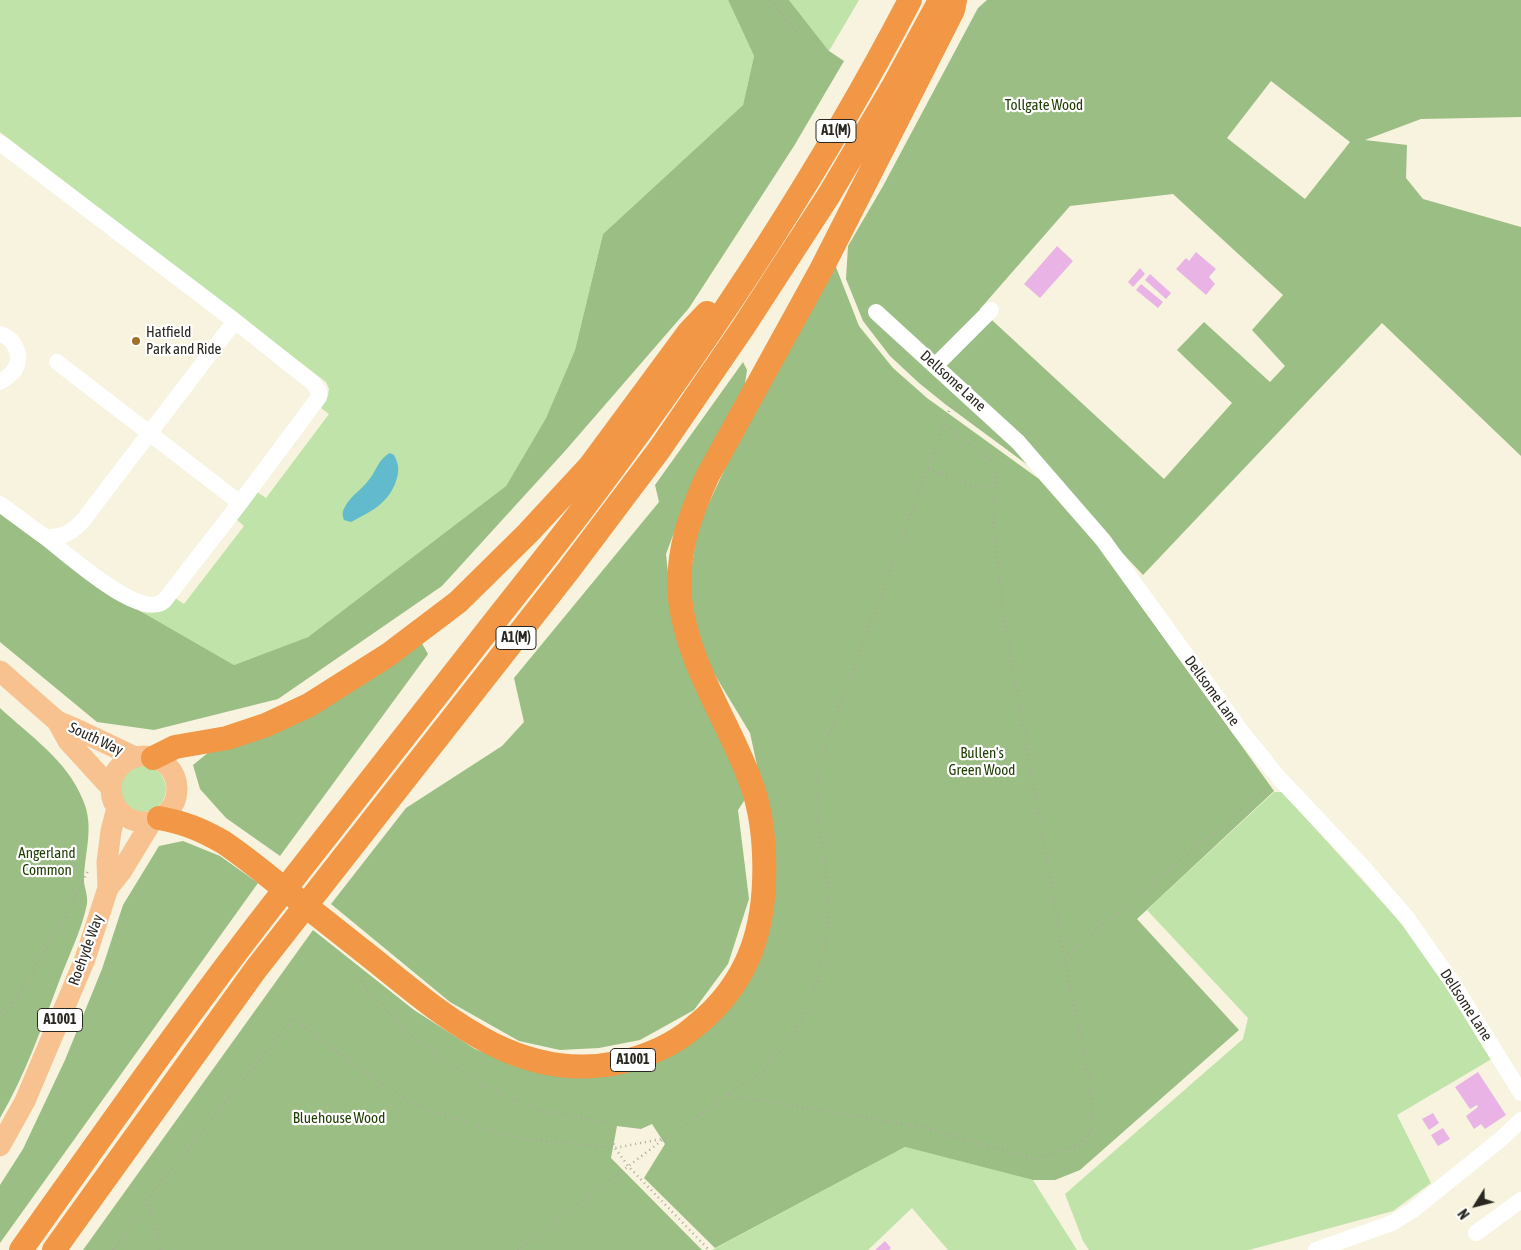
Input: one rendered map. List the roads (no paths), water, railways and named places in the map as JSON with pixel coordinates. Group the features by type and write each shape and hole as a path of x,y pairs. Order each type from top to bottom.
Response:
{"highway":[{"name":"A1(M)","path":"21,1250 161,1054 262,920 594,494 670,390 758,260 836,132 886,46 910,0"},
{"name":"A1(M)","path":"54,1250 256,969 568,571 659,450 744,326 829,195 894,85 940,0"},
{"name":"A1001","path":"155,819 180,822 202,830 235,850 438,1011 476,1036 524,1058 544,1063 589,1067 636,1059 678,1039 712,1012 732,989 746,964 759,930 764,887 763,843 759,811 752,783 690,646 680,596 680,570 684,540 691,512 707,477 822,268 948,19 955,0"},
{"name":"A1(M)","path":"144,757 175,748 227,738 266,726 309,705 388,655 458,602 528,533 590,466 689,332 758,260"}],"main road":[{"name":"South Way","path":"0,671 57,722 68,741 114,798"},
{"name":"South Way","path":"57,722 144,757"},
{"path":"144,757 162,762 174,776 176,795 167,812 155,819 142,822 132,820 124,815 114,798 112,778 125,762 144,757"},
{"name":"Roehyde Way","path":"0,1146 25,1101 85,959 108,888 107,862 114,798"},
{"name":"Roehyde Way","path":"108,888 121,872 155,819"}],"street":[{"path":"0,143 235,322 313,383 319,392 317,401 160,605 155,606 133,601 117,592 0,504"},
{"path":"936,365 991,310"},
{"name":"Dellsome Lane","path":"876,312 958,385 1018,442 1103,540 1241,732 1279,778 1364,868 1407,918 1452,982 1521,1093"},
{"path":"46,537 63,536 79,525 235,322"},
{"path":"0,334 13,342 18,354 18,361 12,373 0,382"},
{"path":"57,362 240,503"},
{"path":"1316,1250 1392,1223 1413,1210 1501,1140 1521,1120"},
{"path":"1501,1140 1521,1139"},
{"path":"1476,1233 1521,1200"}],"water":[{"path":"390,453 394,455 398,473 395,484 387,497 371,511 351,522 344,520 343,511 348,502 368,481 380,462"}],"place":[{"name":"Hatfield Park and Ride","path":"136,341"}],"park label":[{"name":"Tollgate Wood","path":"1044,105"},
{"name":"Bullen's Green Wood","path":"982,762"},
{"name":"Angerland Common","path":"47,862"},
{"name":"Bluehouse Wood","path":"339,1118"}]}
